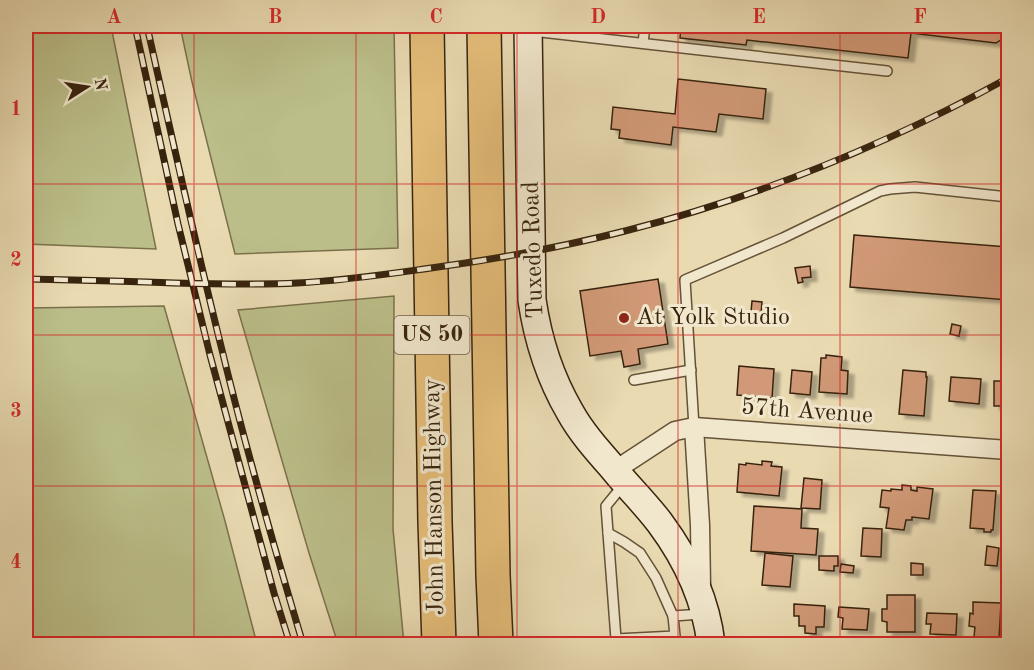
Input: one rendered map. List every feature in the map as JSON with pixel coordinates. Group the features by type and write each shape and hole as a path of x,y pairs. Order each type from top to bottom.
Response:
{"highway":[{"name":"John Hanson Highway","path":"427,26 435,532 439,645"},
{"name":"US 50","path":"484,26 496,645"}],"main road":[{"name":"Tuxedo Road","path":"528,28 532,300 537,329 550,375 570,414 589,440 659,522 672,541 694,581 711,645"}],"street":[{"name":"57th Avenue","path":"620,477 661,440 675,432 694,427 1008,450"},
{"name":"Tuxedo Road","path":"694,427 703,609"}],"lane":[{"path":"642,43 645,26"},
{"path":"528,28 887,71"},
{"path":"694,427 685,280 783,238 880,191 915,187 1008,197"},
{"path":"634,380 692,370"},
{"path":"608,532 640,553 656,578 673,616 675,636 616,639 606,506 620,477"},
{"path":"673,616 703,609"}],"green space":[{"path":"26,26 111,26 156,249 26,244"},
{"path":"180,26 394,26 398,248 235,254"},
{"path":"394,296 393,529 404,644 338,644 238,310"},
{"path":"164,306 257,644 26,644 26,308"}],"building":[{"path":"681,26 1008,26 1008,35 996,43 911,33 908,58 747,40 746,45 680,38"},
{"path":"678,79 766,89 763,119 719,114 716,132 673,127 671,145 619,138 620,130 611,129 613,107 675,114"},
{"path":"854,235 1008,247 1008,300 850,287"},
{"path":"810,266 811,277 802,278 803,282 798,283 795,268"},
{"name":"At Yolk Studio","path":"658,279 668,344 638,349 640,364 624,367 621,351 590,356 580,291"},
{"path":"752,301 762,302 761,314 751,312"},
{"path":"952,324 961,326 959,336 950,334"},
{"path":"826,355 842,357 841,370 848,371 847,394 819,392 821,358 826,358"},
{"path":"739,366 774,369 772,398 737,395"},
{"path":"792,370 812,372 810,395 790,393"},
{"path":"903,370 926,372 924,416 899,414"},
{"path":"951,377 981,379 979,404 949,401"},
{"path":"994,381 1008,381 1008,406 994,406"},
{"path":"762,461 772,462 771,466 782,467 779,496 737,492 739,464 762,465"},
{"path":"804,478 822,480 820,509 801,508"},
{"path":"902,485 911,486 911,490 917,491 917,487 933,489 929,519 912,517 912,520 906,520 904,530 886,528 889,508 880,507 882,490 902,490"},
{"path":"973,490 996,491 991,532 970,528"},
{"path":"754,506 802,509 801,528 818,529 816,555 751,551"},
{"path":"863,528 882,529 881,557 861,556"},
{"path":"987,546 999,548 997,566 985,565"},
{"path":"765,553 793,556 790,587 762,585"},
{"path":"819,556 838,556 838,566 834,566 834,571 819,570"},
{"path":"911,563 923,564 923,575 911,575"},
{"path":"841,564 854,566 853,573 840,572"},
{"path":"887,595 915,595 915,632 887,632 887,622 882,621 882,609 887,609"},
{"path":"973,602 1001,603 999,638 974,637 975,627 969,626 970,613 973,614"},
{"path":"794,604 825,606 824,627 816,627 816,634 805,633 805,626 799,626 799,616 794,616"},
{"path":"839,607 869,609 867,630 842,629 843,618 838,617"},
{"path":"927,613 957,614 956,635 930,634 931,624 926,624"}],"railway":[{"path":"135,26 178,224 210,355 274,593 290,644"},
{"path":"147,26 231,387 303,644"},
{"path":"26,279 220,284 297,283 474,262 550,248 675,217 773,185 916,125 1008,78"}],"place":[{"name":"At Yolk Studio","path":"624,318"}]}
